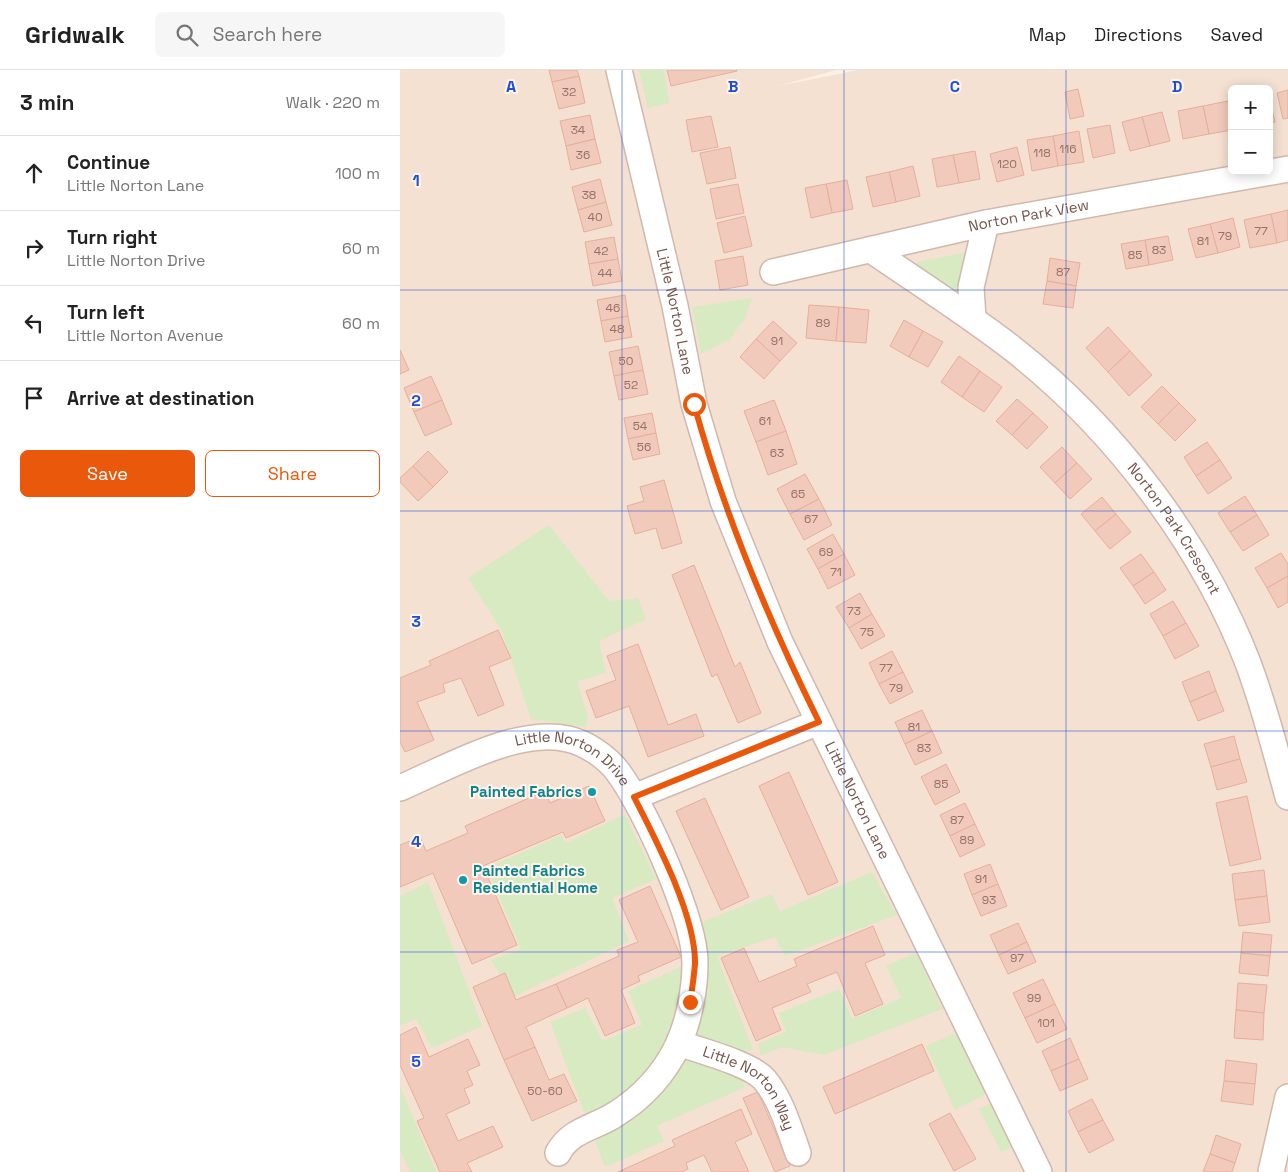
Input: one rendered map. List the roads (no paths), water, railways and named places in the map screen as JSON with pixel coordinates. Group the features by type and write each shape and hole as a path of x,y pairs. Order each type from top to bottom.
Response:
{"street":[{"name":"Little Norton Lane","path":"619,70 675,306 694,404 723,501 780,642 1039,1172"},
{"name":"Norton Park View","path":"773,272 986,223 1288,169"},
{"path":"973,319 971,287 986,223"},
{"name":"Norton Park Crescent","path":"871,250 973,319 1014,350 1054,385 1132,467 1178,529 1224,608 1248,664 1288,797"},
{"name":"Little Norton Drive","path":"400,788 508,742 537,736 569,739 596,752 617,770 634,797 819,722"},
{"path":"558,1153 564,1142 576,1132 615,1116 643,1094 664,1069 678,1043 690,1002 695,963 690,928 677,892 634,797"},
{"name":"Little Norton Way","path":"678,1043 750,1068 763,1078 776,1096 798,1152"},
{"path":"1270,1172 1288,1097"}],"place":[{"name":"Painted Fabrics","path":"592,792"},
{"name":"Painted Fabrics Residential Home","path":"463,880"}]}
